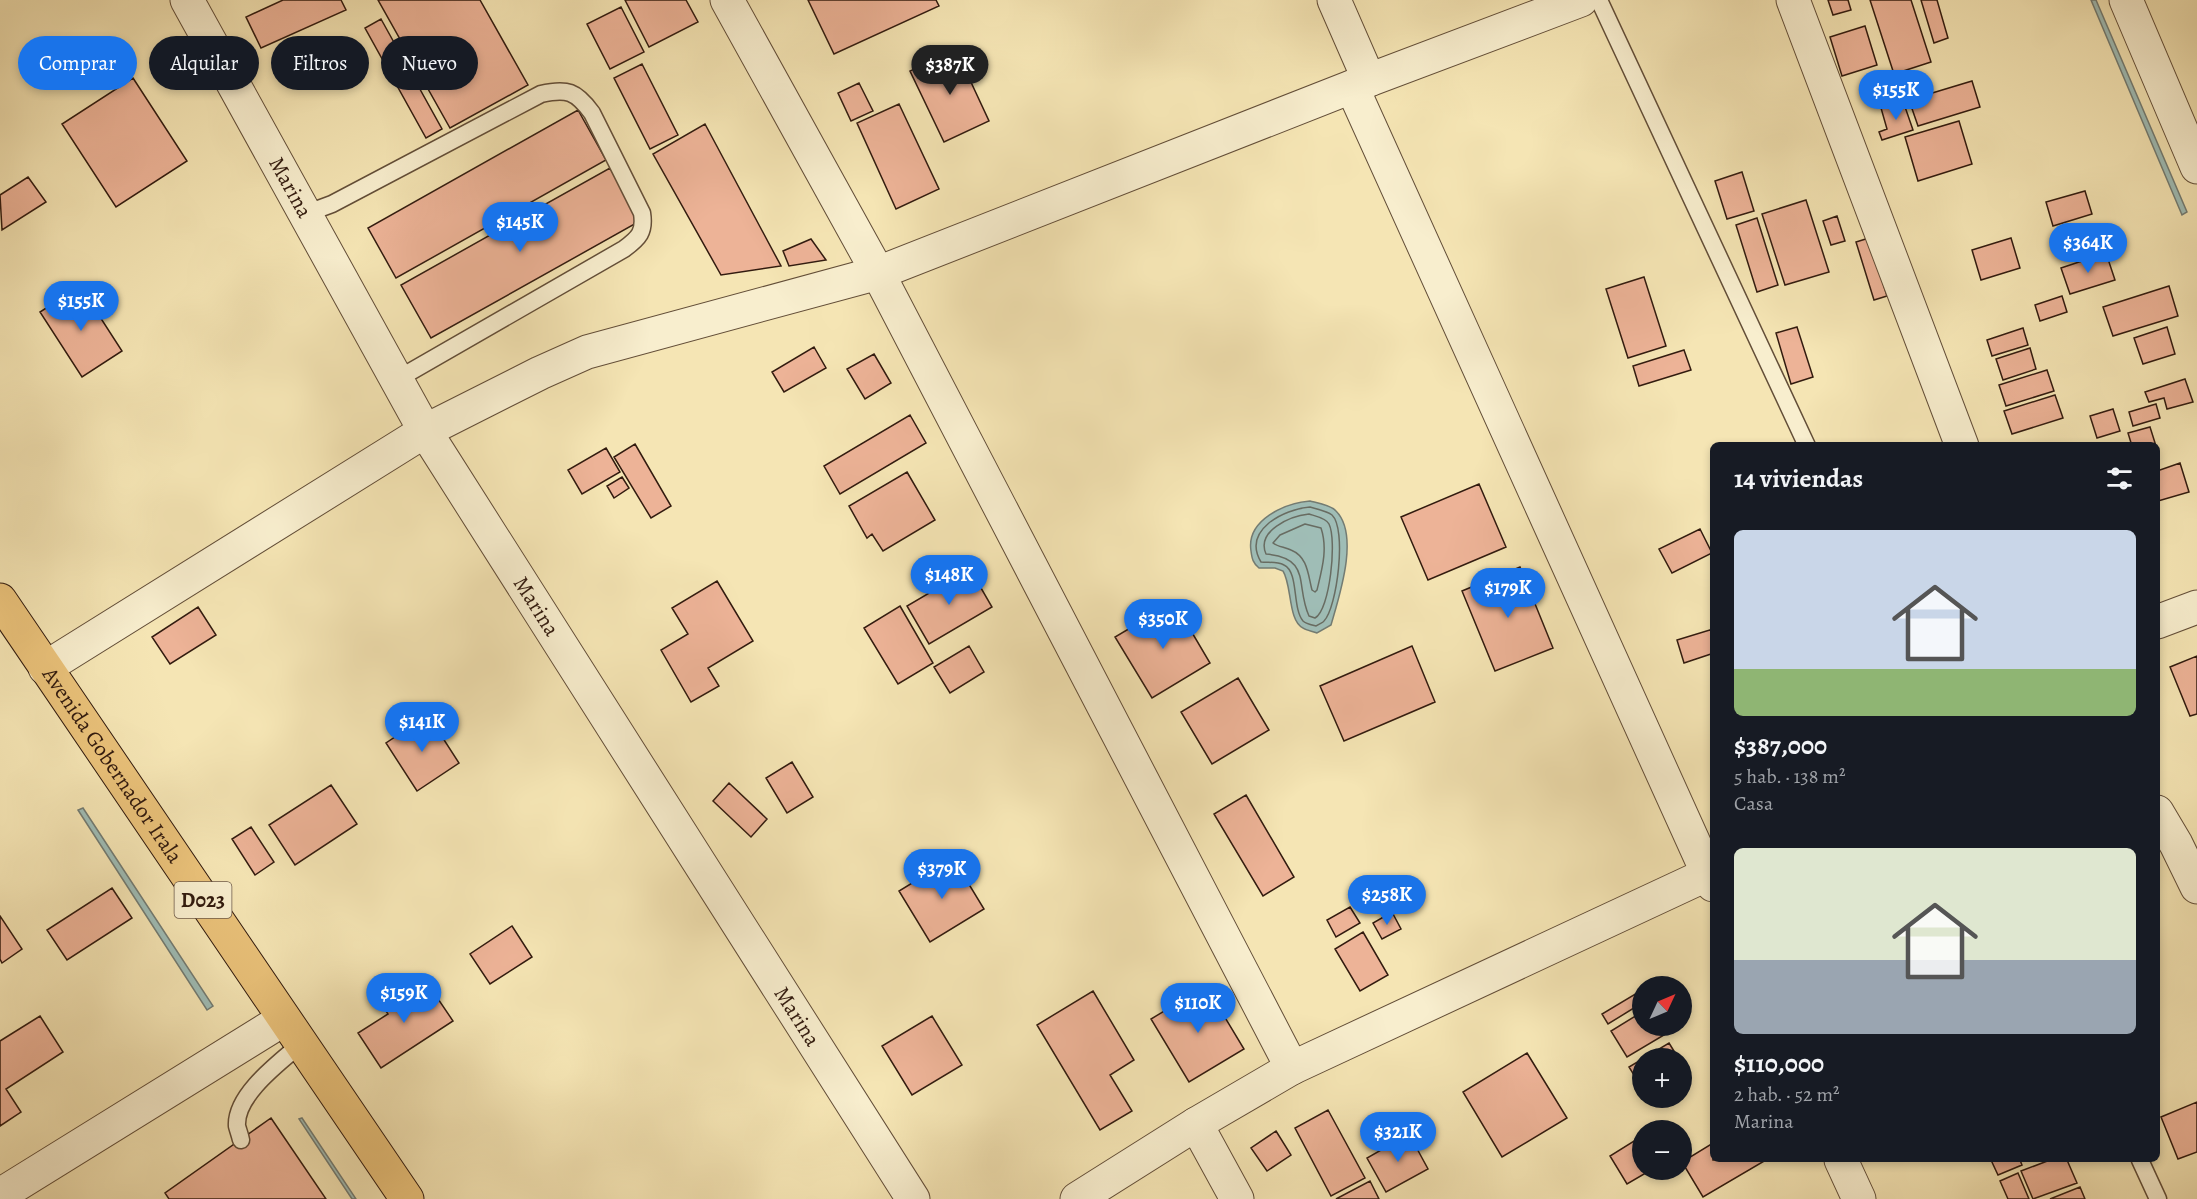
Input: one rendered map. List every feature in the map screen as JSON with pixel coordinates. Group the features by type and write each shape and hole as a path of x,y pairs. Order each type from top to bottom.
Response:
{"main road":[{"name":"Avenida Gobernador Irala","path":"0,600 407,1199"}],"street":[{"name":"Marina","path":"187,0 425,431 913,1199"},
{"path":"727,0 878,273 1292,1068"},
{"path":"1077,1199 1196,1124 1292,1068 1710,879 1360,84 1334,0"},
{"path":"45,668 425,431 587,352 878,273 1581,0"},
{"path":"1793,0 1960,442"},
{"path":"2126,0 2197,167"},
{"path":"2160,621 2197,607"},
{"path":"2160,817 2197,887"},
{"path":"0,1195 292,1032"},
{"path":"1196,1124 1237,1199"},
{"path":"1842,1162 1859,1199"}],"lane":[{"path":"1599,0 1805,442"},
{"path":"305,214 332,204 541,94 557,90 575,94 584,101 592,113 642,213 644,224 642,233 624,249 396,380"},
{"path":"241,1140 237,1125 239,1112 292,1032"},
{"path":"2141,1162 2158,1199"}],"water":[{"path":"2091,0 2096,0 2187,212 2182,215"},
{"path":"1310,501 1336,511 1343,522 1347,550 1339,599 1331,625 1317,633 1306,630 1298,624 1292,611 1288,585 1283,571 1275,568 1259,568 1253,561 1251,551 1251,540 1255,530 1269,515 1290,505"},
{"path":"83,808 213,1006 207,1010 78,810"},
{"path":"302,1118 356,1199 352,1199 299,1119"}],"building":[{"path":"283,0 341,0 346,10 288,36 271,36 271,44 261,48 259,36 255,36 246,17"},
{"path":"378,0 480,0 528,85 450,128 429,90 478,90 478,36 398,36"},
{"path":"625,0 686,0 698,22 649,47"},
{"path":"808,0 936,0 939,6 834,54"},
{"path":"1828,0 1848,0 1851,10 1833,15"},
{"path":"1870,0 1911,0 1931,62 1894,74"},
{"path":"1921,0 1937,0 1948,38 1934,43"},
{"path":"621,7 644,52 610,69 587,24"},
{"path":"381,19 390,36 381,36 381,57 365,28"},
{"path":"1865,26 1877,65 1842,76 1830,37"},
{"path":"956,50 989,121 944,142 910,71"},
{"path":"642,64 678,135 650,149 614,78"},
{"path":"1972,81 1980,107 1918,126 1909,100"},
{"path":"859,83 873,111 851,121 838,93"},
{"path":"137,84 187,161 116,207 62,124 114,90 137,90"},
{"path":"399,90 420,90 442,129 426,138"},
{"path":"1903,101 1913,130 1882,140 1879,132 1887,129 1881,108"},
{"path":"899,104 939,189 896,209 857,123"},
{"path":"578,110 606,160 396,278 368,228"},
{"path":"1959,121 1972,164 1918,181 1905,137"},
{"path":"705,124 781,266 721,275 653,154"},
{"path":"610,168 640,221 431,338 401,285"},
{"path":"1742,172 1754,211 1727,219 1715,181"},
{"path":"28,177 46,202 2,230 0,195"},
{"path":"2085,191 2092,214 2053,226 2046,202"},
{"path":"1806,200 1829,272 1785,285 1762,214"},
{"path":"1837,216 1845,241 1831,245 1823,221"},
{"path":"1757,218 1778,285 1757,292 1736,225"},
{"path":"1869,238 1887,296 1874,300 1856,242"},
{"path":"2011,238 2020,268 1981,280 1972,250"},
{"path":"811,239 826,260 789,266 783,251"},
{"path":"2106,253 2115,280 2070,294 2061,268"},
{"path":"1644,277 1666,346 1628,358 1606,289"},
{"path":"80,286 122,351 82,377 40,312"},
{"path":"2169,286 2178,316 2113,336 2103,307"},
{"path":"2062,296 2067,312 2040,321 2035,305"},
{"path":"1797,327 1813,377 1791,384 1776,333"},
{"path":"2167,327 2175,354 2143,364 2134,338"},
{"path":"2023,328 2028,345 1992,356 1987,340"},
{"path":"814,347 826,368 784,392 772,372"},
{"path":"2030,348 2036,369 2003,380 1996,359"},
{"path":"1684,350 1691,370 1639,386 1633,366"},
{"path":"874,354 891,383 865,399 847,369"},
{"path":"2047,370 2054,391 2006,406 1999,385"},
{"path":"2185,379 2193,402 2167,409 2164,398 2149,402 2145,392"},
{"path":"2055,395 2063,418 2012,434 2004,411"},
{"path":"2156,404 2160,418 2133,426 2129,412"},
{"path":"2113,409 2120,431 2097,438 2090,416"},
{"path":"910,415 926,443 840,494 824,466"},
{"path":"2150,427 2155,442 2131,442 2128,433"},
{"path":"635,444 671,506 651,518 614,457"},
{"path":"606,448 620,472 582,494 568,470"},
{"path":"2180,463 2189,492 2160,500 2160,470"},
{"path":"907,472 935,520 883,551 872,534 867,538 849,506"},
{"path":"622,477 629,488 614,498 607,486"},
{"path":"1479,484 1506,547 1428,580 1401,517"},
{"path":"1700,529 1710,549 1710,554 1672,573 1659,549"},
{"path":"1520,567 1553,648 1495,671 1462,591"},
{"path":"970,569 992,607 929,644 907,606"},
{"path":"717,581 753,641 708,668 719,686 691,702 661,650 688,634 672,608"},
{"path":"1174,602 1210,663 1152,698 1115,637"},
{"path":"900,606 933,663 898,684 864,628"},
{"path":"198,607 216,635 170,664 152,637"},
{"path":"1710,630 1710,654 1684,663 1677,640"},
{"path":"969,646 984,672 950,693 934,667"},
{"path":"1412,646 1435,702 1344,741 1320,686"},
{"path":"2197,656 2197,714 2190,716 2170,667"},
{"path":"1238,678 1269,730 1212,764 1181,712"},
{"path":"428,715 459,763 417,791 386,743"},
{"path":"792,762 813,797 787,813 766,778"},
{"path":"729,783 767,819 751,837 713,801"},
{"path":"331,785 357,824 295,865 269,825"},
{"path":"1246,795 1294,877 1263,896 1214,814"},
{"path":"251,827 274,862 255,875 232,839"},
{"path":"953,858 984,909 930,942 899,891"},
{"path":"112,888 132,918 67,960 47,930"},
{"path":"1350,907 1360,923 1336,937 1327,920"},
{"path":"1392,912 1401,929 1382,939 1373,923"},
{"path":"0,916 22,949 2,963 0,959"},
{"path":"512,926 532,957 490,984 470,954"},
{"path":"1363,932 1388,975 1360,991 1335,949"},
{"path":"396,983 408,1001 430,987 453,1021 381,1068 358,1033 388,1014 376,996"},
{"path":"1206,986 1244,1049 1189,1082 1151,1019"},
{"path":"1093,991 1134,1060 1110,1075 1132,1111 1100,1130 1037,1025"},
{"path":"1632,996 1632,1009 1608,1024 1602,1014"},
{"path":"40,1016 63,1052 6,1089 21,1112 0,1126 0,1041"},
{"path":"932,1016 962,1065 912,1095 882,1046"},
{"path":"1632,1018 1632,1036 1662,1036 1642,1048 1632,1048 1632,1054 1627,1057 1611,1031"},
{"path":"1669,1043 1672,1048 1661,1048"},
{"path":"1527,1053 1567,1118 1502,1157 1463,1092"},
{"path":"2197,1102 2197,1152 2178,1159 2161,1117"},
{"path":"1328,1110 1365,1178 1331,1196 1295,1128"},
{"path":"271,1118 326,1199 169,1199 165,1193"},
{"path":"1276,1131 1291,1155 1267,1171 1251,1148"},
{"path":"1409,1134 1428,1169 1386,1192 1367,1158"},
{"path":"1632,1142 1632,1180 1634,1180 1627,1184 1610,1156"},
{"path":"1710,1145 1710,1162 1763,1162 1703,1197 1692,1179 1692,1156"},
{"path":"1992,1162 2021,1162 2022,1165 1998,1175"},
{"path":"2045,1162 2068,1162 2077,1183 2033,1199 2021,1171"},
{"path":"2018,1173 2029,1199 2008,1199 2000,1181"},
{"path":"1370,1181 1379,1199 1336,1199"},
{"path":"2080,1187 2085,1199 2050,1199"}]}
